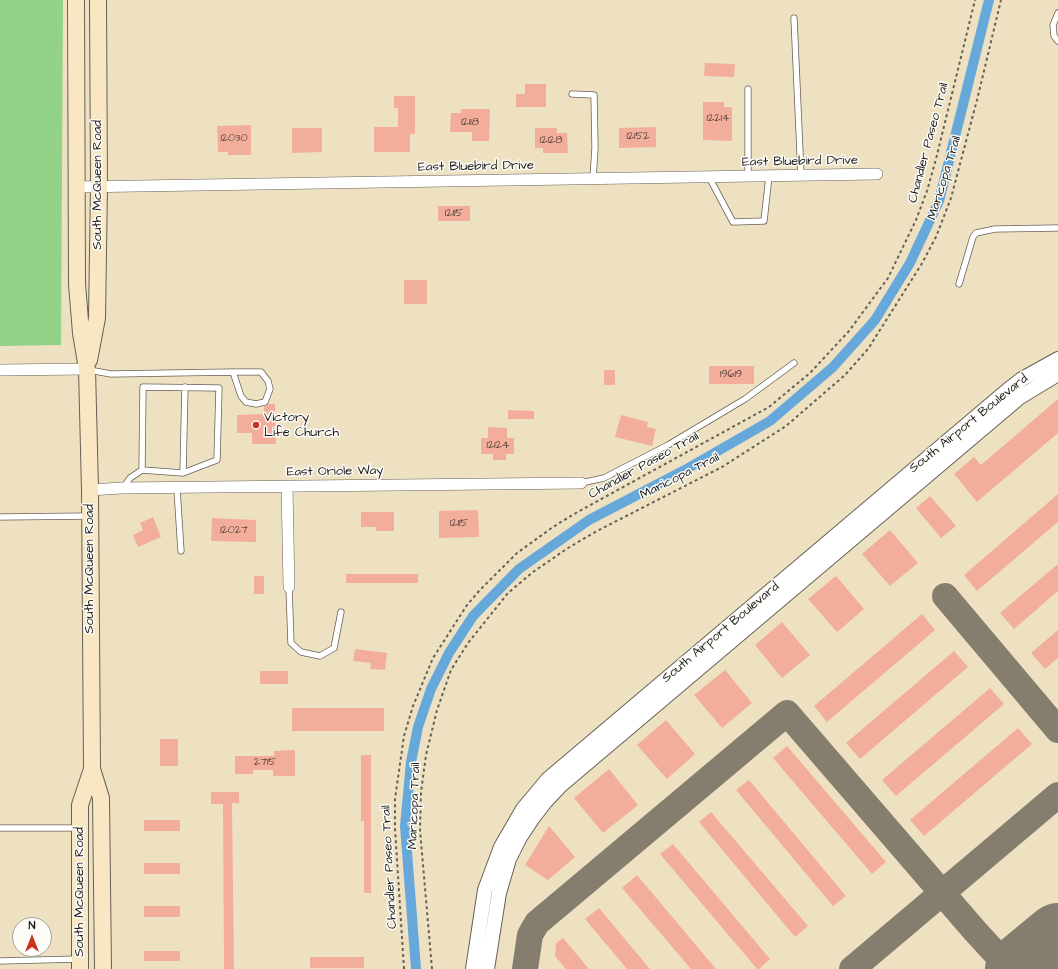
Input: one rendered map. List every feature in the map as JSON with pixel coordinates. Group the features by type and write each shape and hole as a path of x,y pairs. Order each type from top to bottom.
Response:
{"main road":[{"name":"South McQueen Road","path":"76,0 77,284 81,333 87,369 90,490 92,768 102,798 103,964"},
{"name":"South McQueen Road","path":"87,369 97,318 99,186 98,0"},
{"name":"South McQueen Road","path":"80,964 80,805 92,768"},
{"path":"80,964 103,964"}],"street":[{"name":"East Bluebird Drive","path":"76,187 877,174"},
{"name":"South Airport Boulevard","path":"473,969 484,940 509,859 520,837 545,802 560,786 929,465 1008,389 1027,376 1058,359"},
{"path":"0,370 87,369"},
{"name":"South Airport Boulevard","path":"929,465 1020,397 1058,374"},
{"name":"East Oriole Way","path":"90,490 122,488 177,489 581,483"},
{"path":"287,487 289,587"},
{"name":"South Airport Boulevard","path":"484,940 487,969"}],"lane":[{"path":"1058,13 1053,25 1054,36 1058,41"},
{"path":"794,18 801,176"},
{"path":"748,88 748,176"},
{"path":"572,94 594,95 595,148 593,179"},
{"path":"709,177 733,222 764,221 769,176"},
{"path":"959,284 973,237 976,233 995,230 1058,228"},
{"path":"581,483 604,478 668,445 745,399 794,363"},
{"path":"87,369 111,374 233,372 261,372 268,381 270,389 265,402 256,404 246,402 241,396 233,372"},
{"path":"122,488 130,478 142,470 183,473 217,460 219,388 143,387 142,470"},
{"path":"183,473 185,388"},
{"path":"177,489 181,552"},
{"path":"0,517 90,516"},
{"path":"289,587 291,643 301,652 320,656 334,648 341,612"},
{"path":"0,828 80,828"},
{"path":"0,961 80,964"}],"path":[{"name":"Chandler Paseo Trail","path":"404,969 395,828 395,799 404,736 413,706 433,658 454,625 479,591 517,553 552,527 574,514 769,407 810,373 849,331 888,278 922,206 936,160 975,0"},
{"name":"Maricopa Trail","path":"432,969 420,837 422,792 426,755 437,710 452,670 476,632 508,593 533,572 568,548 597,531 722,466 786,426 845,375 868,349 936,237 949,204 977,100 1001,0"}],"green space":[{"path":"0,0 63,0 61,345 0,346"}],"building":[{"path":"705,63 735,64 734,77 704,76"},
{"path":"525,84 546,84 546,107 516,107 516,94 525,94"},
{"path":"394,96 415,96 415,134 410,134 410,152 374,152 374,127 398,127 398,108 394,108"},
{"path":"703,102 724,102 724,107 732,107 732,141 703,140"},
{"path":"461,109 490,109 489,141 472,141 472,132 450,132 451,113 461,113"},
{"path":"251,125 251,155 228,155 228,152 218,152 217,126"},
{"path":"656,127 656,147 619,148 619,128"},
{"path":"292,128 322,128 322,152 292,153"},
{"path":"535,128 557,128 557,133 567,133 568,153 543,153 543,148 535,148"},
{"path":"438,206 470,206 470,221 438,221"},
{"path":"404,280 427,280 427,304 404,304"},
{"path":"709,366 754,366 754,384 709,384"},
{"path":"604,370 615,370 615,385 604,385"},
{"path":"1058,399 1058,433 977,502 954,474 974,457 981,465"},
{"name":"Victory Life Church","path":"269,404 275,404 276,444 252,444 252,433 237,433 237,415 264,414 264,407"},
{"path":"508,410 534,411 534,419 508,419"},
{"path":"621,415 648,422 647,427 656,429 652,446 615,437"},
{"path":"488,427 507,428 507,438 514,438 514,454 506,454 506,460 493,460 493,454 481,454 481,438 488,438"},
{"path":"1058,494 1058,522 977,591 964,575"},
{"path":"930,496 956,526 941,538 916,508"},
{"path":"478,510 479,537 439,538 439,511"},
{"path":"361,512 394,512 394,531 376,531 376,527 361,527"},
{"path":"153,517 161,537 138,547 133,535 143,530 140,523"},
{"path":"212,518 256,520 256,542 211,541"},
{"path":"890,530 918,563 890,586 862,554"},
{"path":"1058,564 1058,591 1014,629 1000,613"},
{"path":"346,574 418,574 418,583 346,583"},
{"path":"254,576 264,576 264,594 254,594"},
{"path":"836,576 864,609 837,632 808,599"},
{"path":"922,614 935,630 827,722 814,706"},
{"path":"782,622 810,655 782,678 755,645"},
{"path":"1058,630 1058,658 1045,669 1031,653"},
{"path":"355,649 387,653 385,670 370,669 371,663 353,661"},
{"path":"954,651 968,667 860,759 846,743"},
{"path":"725,670 752,703 722,728 694,695"},
{"path":"260,671 288,671 288,684 260,684"},
{"path":"990,688 1004,704 896,796 882,780"},
{"path":"292,708 384,708 384,731 292,731"},
{"path":"666,720 695,754 667,779 637,745"},
{"path":"1018,728 1032,744 924,836 910,820"},
{"path":"160,739 178,739 178,766 160,766"},
{"path":"787,746 886,862 872,874 773,758"},
{"path":"295,750 295,776 273,776 273,770 253,770 253,774 235,774 235,756 274,756 274,751"},
{"path":"361,755 371,755 371,893 364,893 364,821 361,821"},
{"path":"609,769 638,805 603,833 574,798"},
{"path":"749,780 846,896 833,906 736,790"},
{"path":"211,792 239,792 239,803 232,803 234,969 224,969 223,804 211,804"},
{"path":"711,812 808,926 795,937 699,822"},
{"path":"144,820 180,820 180,831 144,831"},
{"path":"549,826 575,857 548,880 525,865"},
{"path":"673,844 770,959 759,969 757,969 660,854"},
{"path":"144,863 180,863 180,874 144,874"},
{"path":"637,875 716,969 691,969 622,888"},
{"path":"144,906 180,906 180,917 144,917"},
{"path":"599,908 650,969 627,969 585,919"},
{"path":"563,938 589,969 566,969 555,956 556,943"},
{"path":"144,951 180,951 180,961 144,961"},
{"path":"310,957 364,957 364,968 310,968"}],"waterway":[{"path":"416,969 405,826 411,762 418,727 431,689 449,653 473,616 519,569 589,520 683,471 770,421 833,367 875,320 910,263 939,201 989,0"}],"taxiway":[{"path":"945,596 1058,730"},
{"path":"525,969 530,935 537,923 787,713 975,931 1010,969"},
{"path":"852,969 1058,795"}],"runway":[{"path":"1018,969 1058,936"}],"place":[{"name":"Victory Life Church","path":"256,425"}]}
